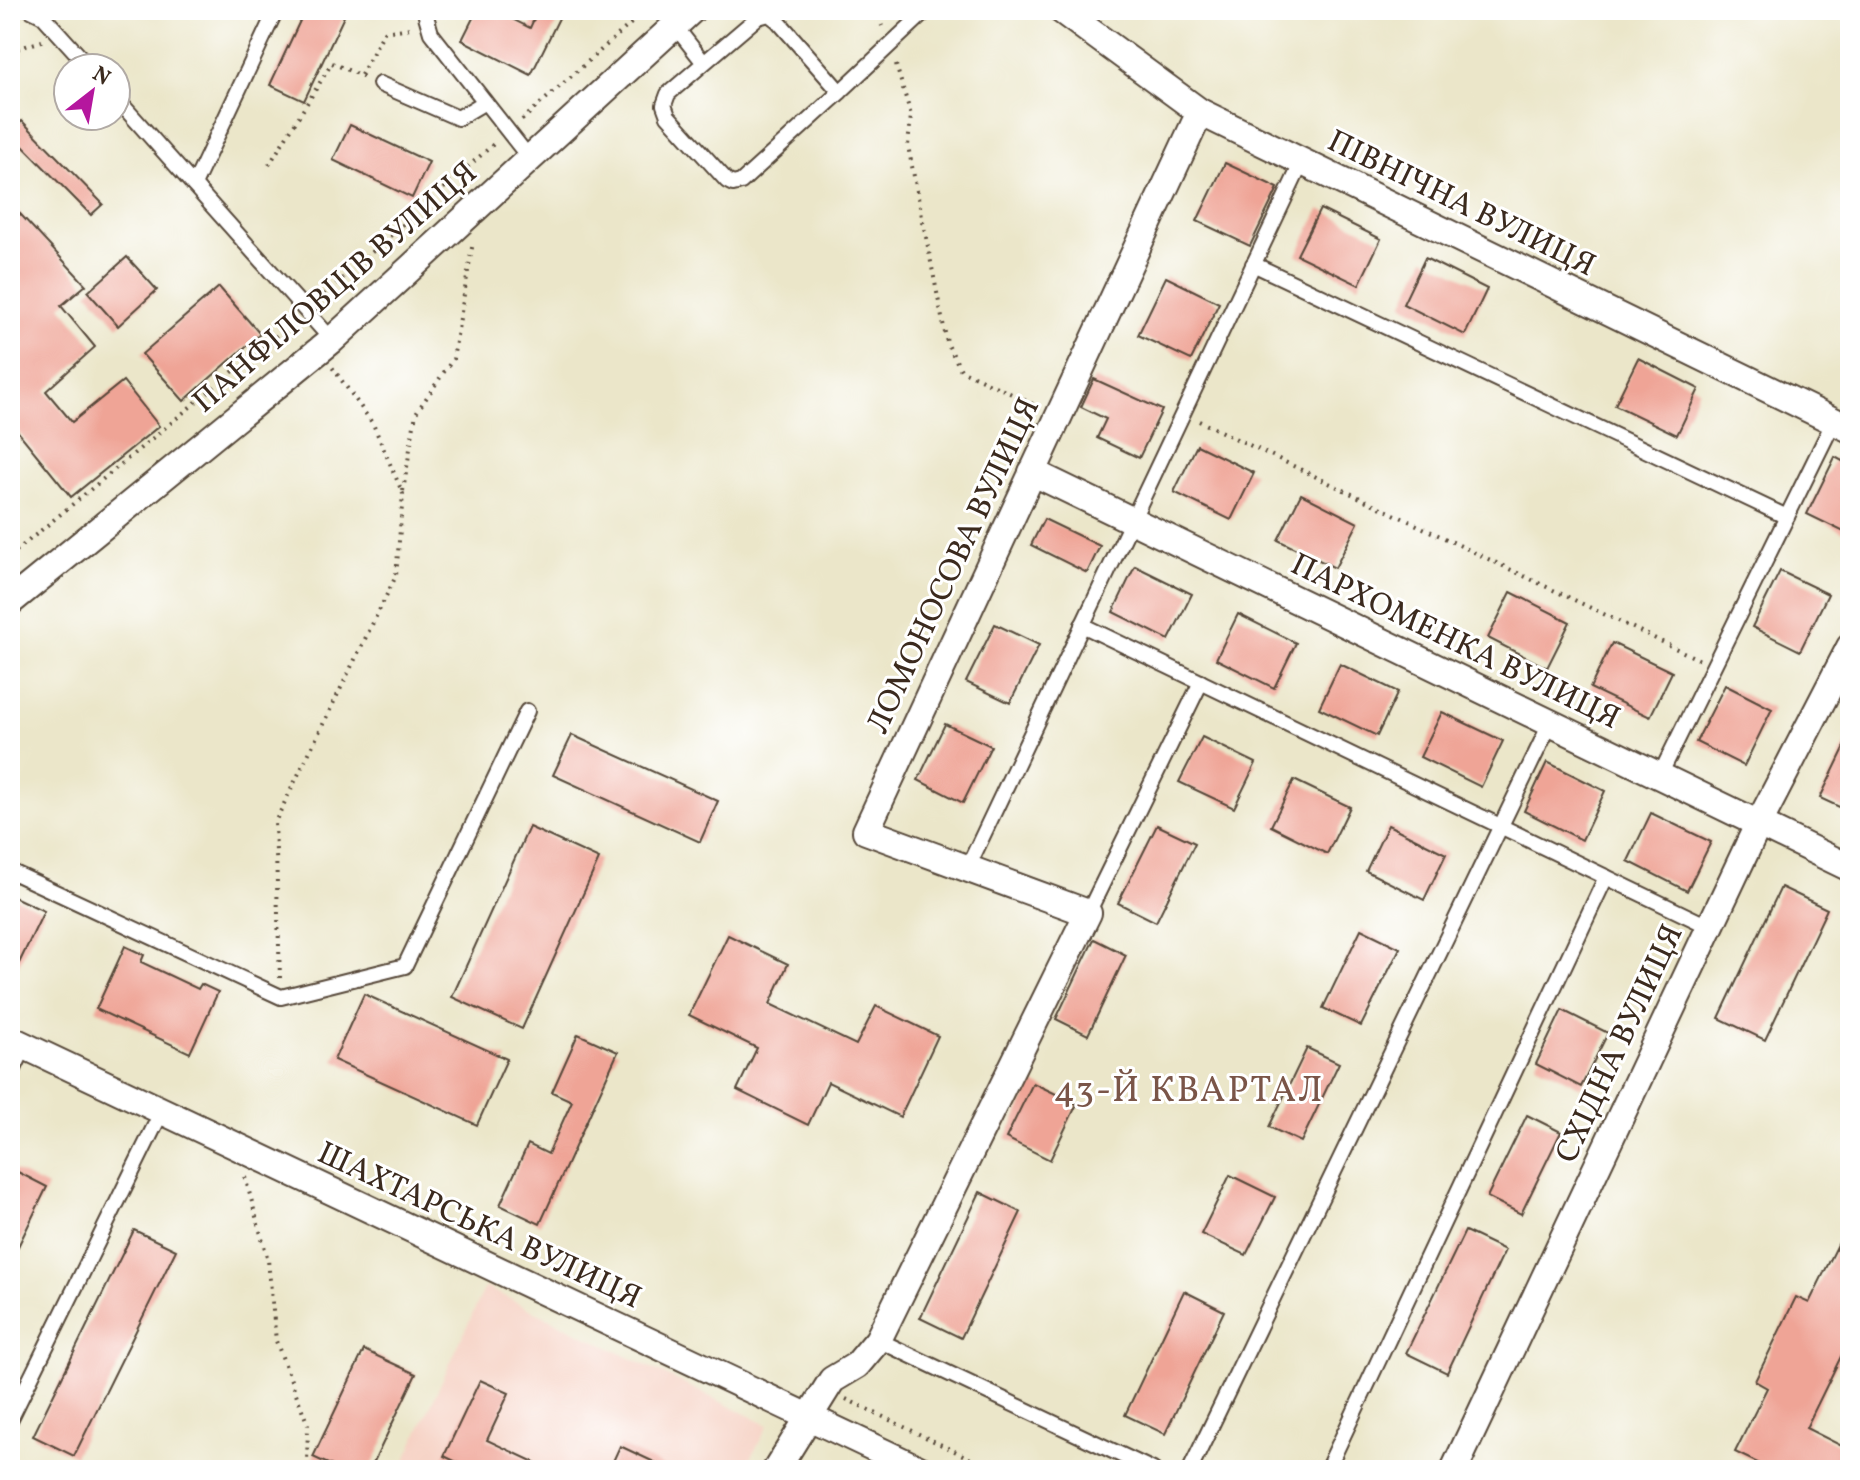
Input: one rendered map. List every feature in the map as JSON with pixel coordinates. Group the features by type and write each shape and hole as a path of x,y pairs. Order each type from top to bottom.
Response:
{"street":[{"name":"ПІВНІЧНА ВУЛИЦЯ","path":"1061,10 1200,112 1842,425"},
{"name":"ПАНФІЛОВЦІВ ВУЛИЦЯ","path":"10,602 326,345 684,18"},
{"name":"ЛОМОНОСОВА ВУЛИЦЯ","path":"1088,913 866,831 1200,112"},
{"name":"ПАРХОМЕНКА ВУЛИЦЯ","path":"1032,472 1850,868"},
{"name":"СХІДНА ВУЛИЦЯ","path":"1454,1470 1758,825 1850,647"},
{"path":"776,1470 832,1380 857,1365 878,1340 1088,913"},
{"name":"ШАХТАРСЬКА ВУЛИЦЯ","path":"18,1042 808,1416 904,1467"}],"lane":[{"path":"194,185 276,10"},
{"path":"840,92 769,14 758,17 668,94 664,105 668,116 727,181 733,184 741,182 840,92 927,10"},
{"path":"40,12 76,52"},
{"path":"428,17 431,33 530,159"},
{"path":"684,18 704,63"},
{"path":"380,84 458,118 485,102"},
{"path":"132,116 306,311 326,345"},
{"path":"967,869 1302,162"},
{"path":"1253,264 1787,517"},
{"path":"1659,777 1787,517 1842,425"},
{"path":"1082,625 1710,927"},
{"path":"1088,913 1201,682"},
{"path":"10,871 281,997 405,966 527,711"},
{"path":"1190,1470 1550,724"},
{"path":"1327,1470 1606,877"},
{"path":"10,1077 18,1042"},
{"path":"10,1420 162,1111"},
{"path":"878,1340 1153,1470"}],"path":[{"path":"10,556 306,311 645,10"},
{"path":"876,10 911,115 908,146 947,343 961,370 1059,416"},
{"path":"361,75 384,32 428,17"},
{"path":"10,51 61,36"},
{"path":"269,165 332,63 380,84"},
{"path":"281,997 275,822 396,576 403,494 416,413 453,359 479,205"},
{"path":"326,345 373,424 403,494"},
{"path":"1182,413 1713,667"},
{"path":"243,1171 268,1260 276,1341 308,1425 309,1470"},
{"path":"826,1389 994,1470"}],"shaded area":[{"path":"485,1287 768,1425 745,1470 401,1470"}],"building":[{"path":"305,10 347,10 304,101 270,85"},
{"path":"477,10 494,10 530,28 538,10 563,10 531,75 462,40"},
{"path":"22,121 103,204 91,215 10,133"},
{"path":"350,125 429,162 412,198 333,160"},
{"path":"1225,163 1278,188 1250,246 1197,221"},
{"path":"10,203 86,285 61,306 95,347 46,391 72,422 123,381 159,426 71,497 10,422"},
{"path":"1320,209 1381,239 1359,285 1297,255"},
{"path":"127,257 157,290 118,326 88,292"},
{"path":"1425,258 1487,289 1465,335 1403,304"},
{"path":"1166,277 1219,303 1191,360 1138,335"},
{"path":"219,287 260,334 184,401 142,354"},
{"path":"1638,358 1699,389 1677,435 1615,405"},
{"path":"1094,379 1162,410 1139,458 1097,438 1106,419 1081,407"},
{"path":"1197,445 1254,473 1231,520 1174,492"},
{"path":"1835,457 1850,465 1850,535 1807,514"},
{"path":"1301,494 1358,523 1335,568 1278,540"},
{"path":"1044,519 1100,546 1087,573 1031,545"},
{"path":"1135,566 1192,594 1169,640 1113,612"},
{"path":"1780,571 1828,594 1800,651 1752,627"},
{"path":"1511,592 1570,622 1547,668 1488,638"},
{"path":"1238,614 1296,643 1274,688 1216,659"},
{"path":"995,624 1039,645 1010,703 966,682"},
{"path":"1612,643 1672,672 1650,717 1590,688"},
{"path":"1340,664 1398,692 1377,736 1319,708"},
{"path":"1725,685 1772,709 1744,766 1696,742"},
{"path":"1442,712 1503,741 1481,787 1420,757"},
{"path":"945,724 991,746 963,803 918,780"},
{"path":"572,735 718,801 700,842 553,775"},
{"path":"1850,736 1850,812 1820,798"},
{"path":"1202,737 1256,763 1234,808 1179,782"},
{"path":"1547,762 1605,791 1582,840 1524,811"},
{"path":"1294,780 1350,807 1327,854 1271,826"},
{"path":"1651,813 1711,842 1687,891 1628,861"},
{"path":"1157,825 1195,843 1156,922 1118,903"},
{"path":"1388,825 1446,854 1424,900 1366,871"},
{"path":"529,827 599,859 522,1029 452,997"},
{"path":"1781,887 1827,909 1765,1040 1719,1018"},
{"path":"10,895 44,911 10,982"},
{"path":"1361,929 1400,948 1361,1026 1323,1008"},
{"path":"728,935 788,964 770,1004 856,1045 876,1006 938,1036 900,1117 828,1082 808,1125 737,1090 757,1048 689,1015"},
{"path":"1094,939 1126,955 1088,1035 1056,1019"},
{"path":"125,946 144,955 141,962 198,989 201,984 218,992 190,1053 96,1009"},
{"path":"364,994 507,1059 477,1125 334,1060"},
{"path":"1562,1010 1608,1033 1581,1087 1536,1064"},
{"path":"578,1034 618,1052 540,1224 500,1205 528,1144 548,1154 572,1101 552,1092"},
{"path":"1307,1048 1339,1063 1301,1142 1269,1127"},
{"path":"1033,1083 1077,1104 1050,1160 1006,1138"},
{"path":"1527,1115 1561,1132 1521,1214 1487,1197"},
{"path":"10,1168 47,1187 10,1263"},
{"path":"1230,1175 1275,1197 1246,1255 1201,1234"},
{"path":"980,1192 1021,1212 961,1338 920,1318"},
{"path":"1850,1220 1850,1338 1806,1428 1850,1450 1850,1470 1772,1470 1735,1452 1767,1388 1755,1381 1796,1297 1809,1303"},
{"path":"134,1230 176,1250 74,1456 33,1436"},
{"path":"1465,1231 1505,1250 1447,1373 1406,1353"},
{"path":"1184,1291 1224,1311 1165,1434 1125,1415"},
{"path":"364,1350 416,1374 370,1470 341,1470 313,1457"},
{"path":"480,1380 509,1393 487,1440 551,1470 458,1470 461,1464 444,1456"},
{"path":"620,1446 671,1470 609,1470"}],"district":[{"name":"43-Й КВАРТАЛ","path":"1189,1088"}]}
